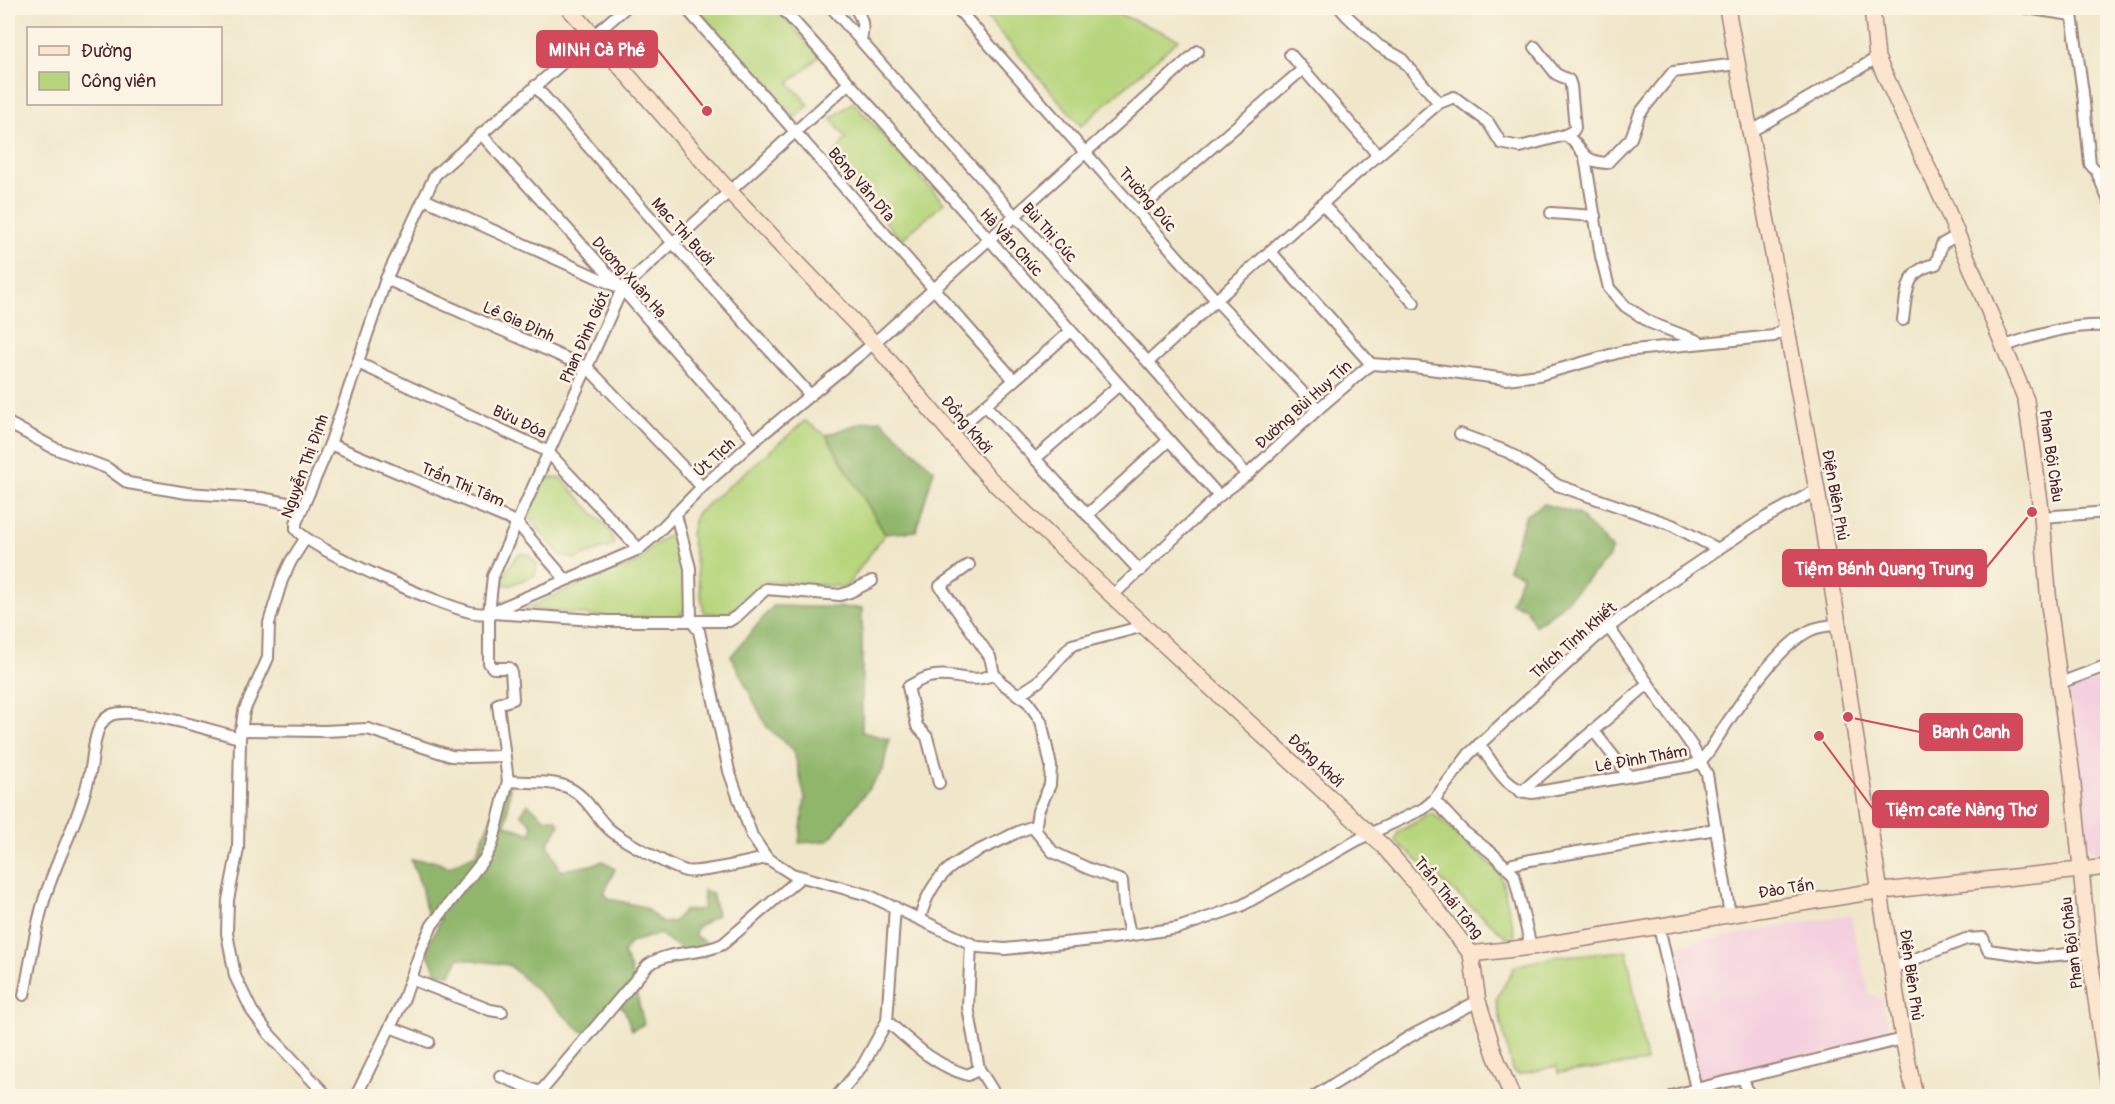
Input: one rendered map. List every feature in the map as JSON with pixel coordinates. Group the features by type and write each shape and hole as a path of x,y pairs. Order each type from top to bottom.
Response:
{"street":[{"name":"Đồng Khởi","path":"569,8 729,191 874,343 988,477 1144,626 1369,834"},
{"name":"Nguyễn Thị Định","path":"327,1096 260,1022 244,996 232,966 226,922 238,849 240,734 247,702 268,658 269,623 282,580 305,539 296,529 303,506 330,444 386,279 435,175 625,8"},
{"name":"Bông Văn Dĩa","path":"686,8 1014,380"},
{"name":"Hà Văn Chúc","path":"782,8 1219,496"},
{"name":"Bùi Thị Cúc","path":"832,8 1247,475"},
{"path":"855,8 863,21 861,40"},
{"name":"Trường Đúc","path":"957,8 1215,299 1318,409"},
{"path":"1340,8 1379,46 1401,58 1439,103"},
{"name":"Điện Biên Phủ","path":"1727,8 1817,490 1903,1040 1915,1096"},
{"name":"Phan Bội Châu","path":"1872,8 1877,58 1958,235 2026,400 2042,517 2049,605 2072,775 2089,952 2108,1081"},
{"path":"2026,8 2072,11 2084,93 2090,164 2097,172 2108,199"},
{"path":"1148,362 1215,299 1439,103 1454,97 1488,122 1502,143 1520,147 1573,131 1575,128 1569,80 1556,74 1535,46"},
{"name":"Út Tịch","path":"489,614 565,579 639,549 702,487 754,441 874,343 1198,51"},
{"path":"1290,54 1378,155"},
{"path":"1750,132 1877,58"},
{"path":"1565,135 1585,157 1595,162 1607,163 1631,138 1640,113 1673,72 1737,64"},
{"path":"1138,212 1303,69"},
{"name":"Phan Đình Giót","path":"504,756 498,704 513,699 511,670 496,669 489,663 489,614 493,576 547,451 588,368 622,289 849,83"},
{"name":"Mạc Thị Bưởi","path":"536,86 810,395"},
{"name":"Dương Xuân Hạ","path":"481,135 622,289 754,441"},
{"path":"1585,157 1601,256 1609,288 1625,306 1651,323 1702,342"},
{"path":"424,199 622,289"},
{"path":"1322,204 1414,303"},
{"path":"1551,213 1595,216"},
{"path":"1903,320 1909,280 1923,266 1936,264 1942,244 1958,235"},
{"path":"1270,251 1371,364"},
{"name":"Lê Gia Đỉnh","path":"386,279 588,368 702,487"},
{"name":"Đường Bùi Huy Tín","path":"1112,596 1219,496 1247,475 1318,409 1371,364 1506,379 1539,375 1624,351 1774,336 1787,322"},
{"path":"2005,346 2046,332 2082,325 2108,326"},
{"path":"952,434 1071,331"},
{"name":"Bửu Đóa","path":"358,363 547,451 639,549"},
{"path":"1035,459 1119,385"},
{"path":"985,405 1140,571"},
{"path":"8,423 54,448 107,468 128,483 187,493 261,498 303,506"},
{"path":"1460,434 1508,452 1557,485 1672,525 1718,549"},
{"path":"1087,515 1169,440"},
{"name":"Trần Thị Tâm","path":"330,444 516,522 565,579"},
{"name":"Thích Tịnh Khiết","path":"767,858 792,874 868,895 978,947 1005,949 1178,928 1241,906 1369,834 1424,809 1434,800 1479,744 1609,628 1659,589 1718,549 1765,518 1817,490"},
{"path":"2042,517 2108,512"},
{"path":"508,781 567,787 580,795 615,834 684,870 700,871 767,858 752,836 729,771 699,631 691,621 690,567 676,515"},
{"path":"305,539 339,558 427,596 475,613 608,621 729,621 766,589 840,595 872,581"},
{"path":"969,565 940,586 990,657 994,674 1002,683 1028,702 1041,721 1051,766 1050,785 1038,811 1035,830 1053,852 1122,881 1130,935"},
{"name":"Lê Đình Thám","path":"1521,792 1532,793 1690,766 1700,762 1779,655 1795,639 1813,628 1839,624"},
{"path":"1018,695 1038,682 1072,645 1144,626"},
{"path":"1609,628 1692,746 1707,774 1731,915"},
{"path":"2060,683 2108,665"},
{"path":"939,783 927,737 917,726 908,687 927,677 974,680 984,679 994,674"},
{"path":"1479,744 1505,780 1521,792 1648,684"},
{"path":"24,995 45,897 86,792 102,721 110,715 142,714 240,734 368,729 451,756 504,756 508,781 490,848 432,925 403,1001 356,1096"},
{"path":"1593,730 1629,776"},
{"path":"1434,800 1463,831 1509,868 1517,879 1531,947"},
{"path":"920,918 925,899 942,876 962,858 1020,829 1036,826"},
{"path":"1509,868 1513,864 1530,860 1716,829"},
{"name":"Trần Thái Tông","path":"1369,834 1384,847 1425,894 1472,954 1478,1001 1495,1056 1512,1096"},
{"name":"Đào Tấn","path":"1472,954 1531,947 1881,891 2108,867"},
{"path":"500,1076 538,1094 648,965 667,955 715,948 723,944 801,876"},
{"path":"837,1096 864,1065 887,1021 896,908"},
{"path":"1659,927 1696,1089"},
{"path":"1892,968 1966,939 1983,938 1988,950 2037,957 2089,952"},
{"path":"971,944 968,1007 980,1069 996,1096"},
{"path":"411,979 490,1010 502,1012"},
{"path":"1316,1096 1409,1037 1478,1001"},
{"path":"887,1021 918,1049 951,1070 968,1075 980,1069"},
{"path":"390,1027 429,1042"},
{"path":"1672,1096 1903,1040"},
{"path":"1743,1078 1749,1096"}],"shaded area":[{"path":"2103,677 2107,682 2107,857 2100,858 2085,843 2069,689"},
{"path":"1850,914 1869,994 1882,999 1891,1037 1700,1084 1668,947"}],"green space":[{"path":"695,8 775,8 820,56 789,83 809,105 795,118"},
{"path":"979,8 1104,8 1179,39 1081,126"},
{"path":"853,102 944,203 901,240 831,158 846,138 831,119"},
{"path":"881,420 934,470 916,531 885,534 826,435 864,422"},
{"path":"805,421 826,435 885,534 846,587 768,581 753,590 729,614 704,613 691,534 696,514"},
{"path":"546,478 561,478 611,532 614,545 574,559 560,555 530,519 527,512"},
{"path":"1544,504 1578,514 1612,549 1608,559 1556,611 1535,626 1526,608 1511,603 1522,575 1508,569 1526,515"},
{"path":"670,534 680,539 687,607 678,617 605,617 526,608 638,562 654,545"},
{"path":"519,554 528,554 537,564 535,575 511,585 501,584 509,566"},
{"path":"773,606 862,608 862,732 889,739 883,770 828,841 799,843 805,798 794,751 767,727 731,656"},
{"path":"501,777 508,780 510,789 506,825 531,834 532,825 521,814 528,804 546,819 556,819 560,825 548,844 561,871 603,861 615,869 604,893 610,899 644,907 662,923 673,922 684,911 703,909 704,890 712,893 717,915 696,928 695,936 708,944 705,957 688,954 660,934 631,942 623,953 630,967 644,1024 632,1030 624,1009 616,1002 592,1036 580,1030 509,965 459,958 451,974 437,973 426,950 441,919 430,919 411,860 434,861 448,867 476,854 491,819"},
{"path":"1432,813 1500,872 1515,936 1510,940 1395,841 1398,832"},
{"path":"1627,951 1646,1062 1558,1073 1557,1066 1517,1075 1512,1070 1496,1000 1515,966 1553,957"}],"place":[{"name":"MINH Cà Phê","path":"707,111"},
{"name":"Tiệm Bánh Quang Trung","path":"2032,512"},
{"name":"Banh Canh","path":"1848,717"},
{"name":"Tiệm cafe Nàng Thơ","path":"1819,736"}]}
